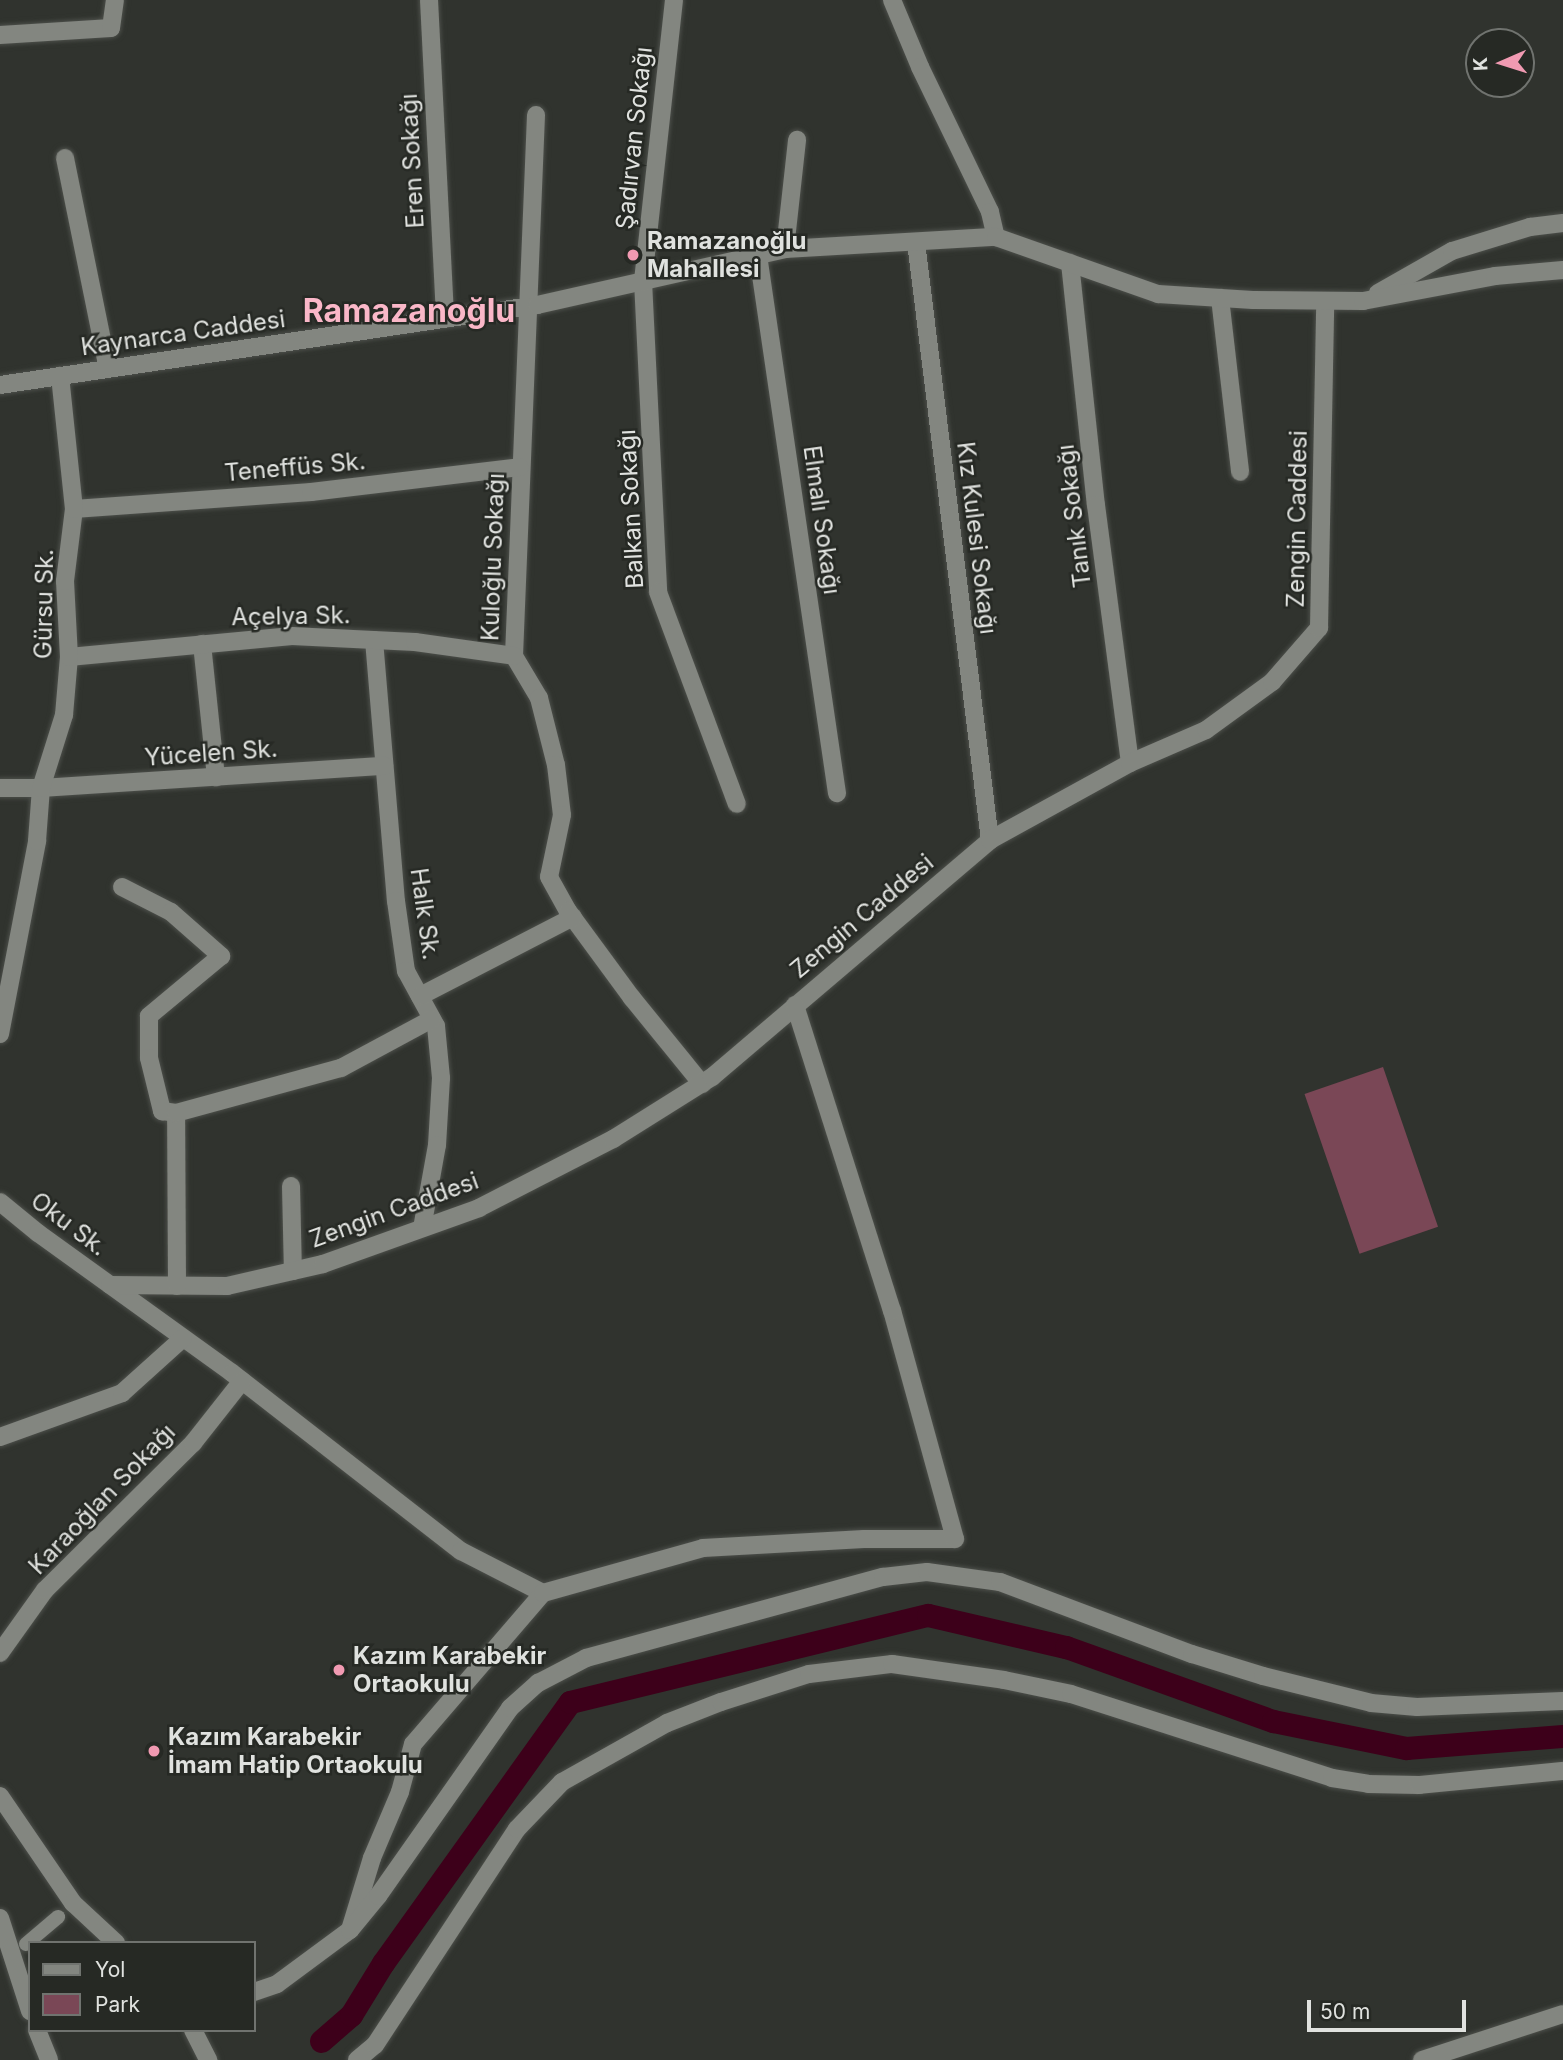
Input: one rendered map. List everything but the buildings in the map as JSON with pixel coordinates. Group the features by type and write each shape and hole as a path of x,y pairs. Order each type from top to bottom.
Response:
{"street":[{"path":"0,35 111,28 115,0"},
{"name":"Eren Sokağı","path":"429,0 445,319"},
{"name":"Şadırvan Sokağı","path":"643,281 674,0"},
{"path":"892,0 920,66 990,212 996,237"},
{"name":"Kuloğlu Sokağı","path":"536,115 526,307 514,656 539,698 556,765 562,815 549,877 573,918 632,998 702,1084"},
{"path":"785,248 797,140"},
{"path":"65,158 108,369"},
{"name":"Kaynarca Caddesi","path":"1363,301 1452,251 1530,227 1563,223"},
{"name":"Kaynarca Caddesi","path":"0,385 526,307 785,248 996,237 1158,294 1325,302 1363,301 1495,276 1563,270"},
{"name":"Kız Kulesi Sokağı","path":"916,242 990,840"},
{"name":"Elmalı Sokağı","path":"758,255 837,793"},
{"name":"Tanık Sokağı","path":"1070,263 1130,763"},
{"name":"Balkan Sokağı","path":"643,281 658,592 737,804"},
{"path":"1220,298 1240,472"},
{"name":"Zengin Caddesi","path":"110,1285 227,1286 323,1264 479,1208 613,1139 702,1084 990,840 1130,763 1206,730 1272,682 1319,628 1325,302"},
{"name":"Gürsu Sk.","path":"0,1034 37,841 41,788 64,715 69,657 65,581 74,509 60,376"},
{"name":"Teneffüs Sk.","path":"74,509 311,492 520,467"},
{"name":"Açelya Sk.","path":"69,657 292,636 415,642 514,656"},
{"name":"Halk Sk.","path":"374,640 396,901 406,971 436,1026 441,1078 438,1132 422,1228"},
{"path":"202,644 216,777"},
{"name":"Yücelen Sk.","path":"0,788 41,788 384,766"},
{"path":"122,887 171,912 221,956 149,1016 149,1058 162,1111 176,1113 341,1068 432,1019"},
{"path":"420,996 573,918"},
{"path":"350,1930 372,1858 400,1792 413,1744 543,1593 703,1548 864,1539 955,1539 892,1311 795,1005"},
{"path":"176,1113 177,1286"},
{"path":"291,1186 293,1271"},
{"name":"Oku Sk.","path":"0,1202 242,1381 461,1551 543,1593"},
{"path":"0,1437 122,1393 183,1338"},
{"name":"Karaoğlan Sokağı","path":"0,1653 46,1590 193,1443 242,1381"},
{"path":"256,1991 277,1984 350,1930 378,1896 510,1708 538,1683 586,1658 883,1577 927,1572 1000,1582 1192,1654 1263,1676 1371,1703 1417,1707 1563,1701"},
{"path":"357,2060 375,2045 517,1829 562,1782 667,1723 733,1698 809,1674 892,1664 1004,1680 1071,1694 1332,1777 1368,1784 1419,1785 1563,1771"},
{"path":"0,1796 73,1903 114,1941"},
{"path":"30,1941 58,1917"},
{"path":"0,1918 28,2006"},
{"path":"1422,2060 1460,2054 1563,2014"},
{"path":"38,2032 49,2059"},
{"path":"49,2059 54,2032"},
{"path":"194,2032 208,2060"}],"green space":[{"path":"1383,1067 1438,1227 1360,1254 1305,1094"}],"waterway":[{"path":"321,2041 351,2015 383,1963 570,1702 928,1615 1066,1647 1273,1721 1406,1748 1563,1736"}],"place":[{"name":"Ramazanoğlu Mahallesi","path":"633,255"},
{"name":"Kazım Karabekir Ortaokulu","path":"339,1670"},
{"name":"Kazım Karabekir İmam Hatip Ortaokulu","path":"154,1751"}],"district":[{"name":"Ramazanoğlu","path":"409,311"}]}
